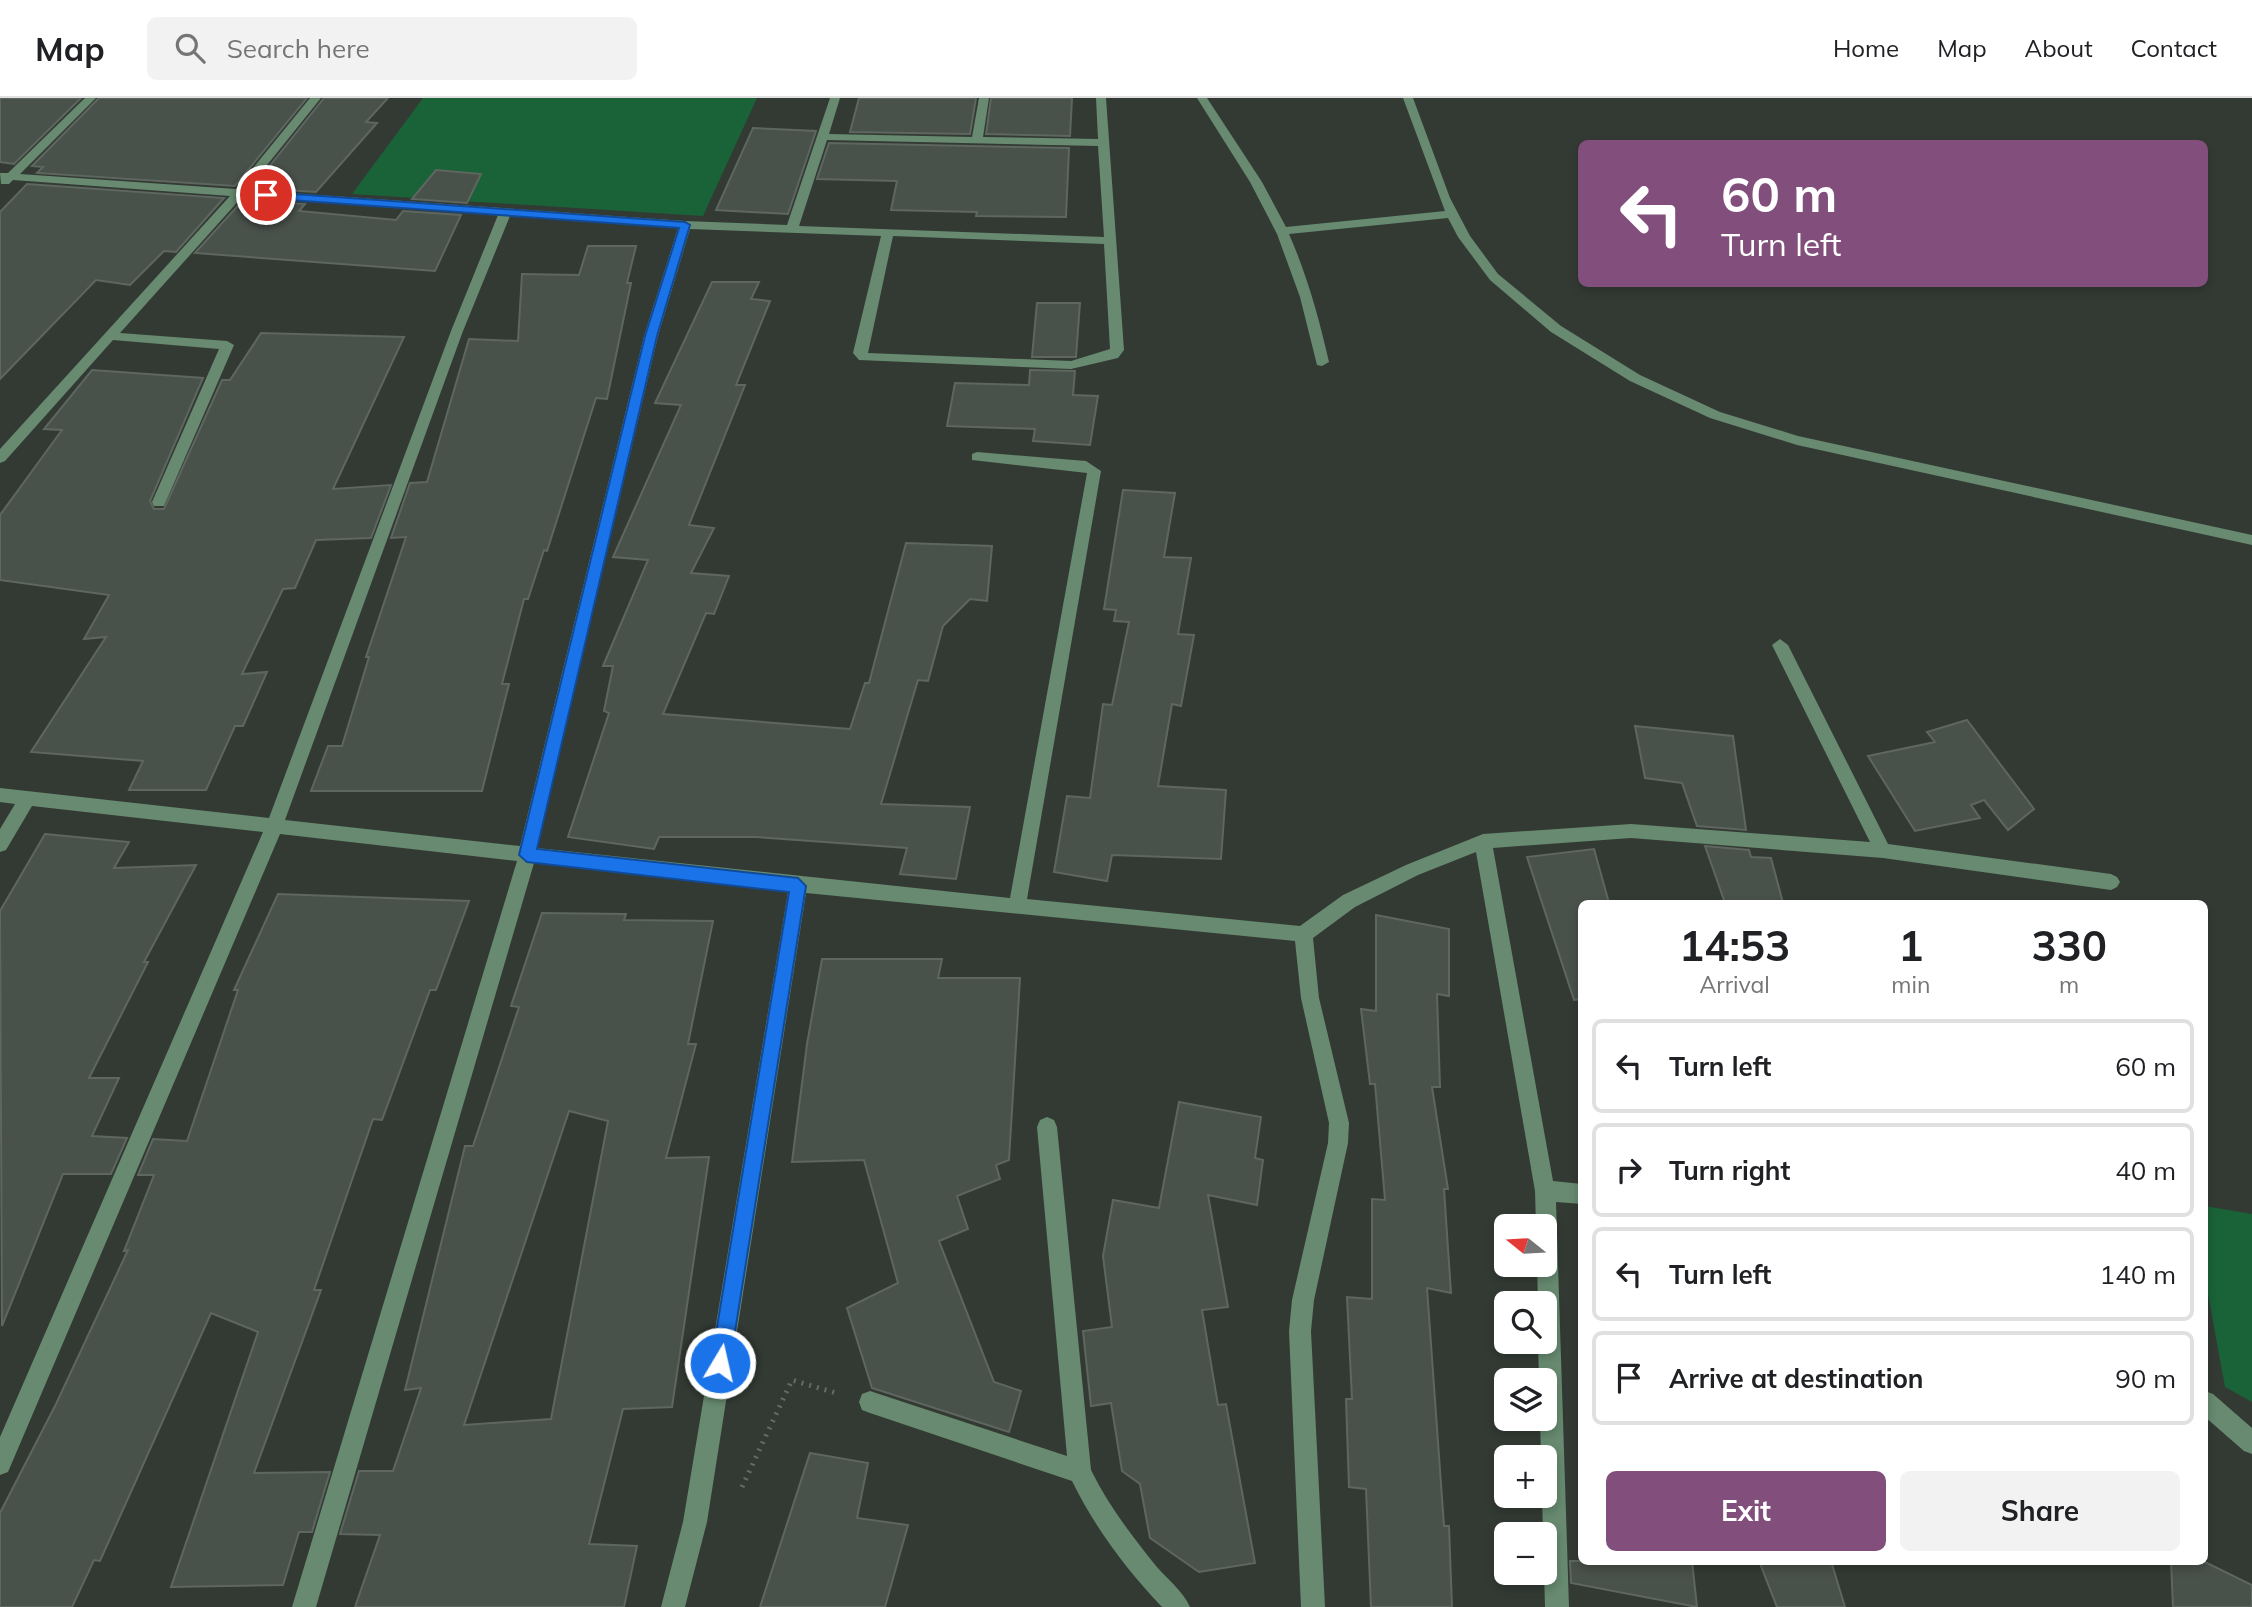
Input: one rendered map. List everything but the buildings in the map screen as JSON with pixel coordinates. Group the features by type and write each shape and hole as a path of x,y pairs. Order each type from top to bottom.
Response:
{"street":[{"path":"0,187 5,176 91,98"},
{"path":"0,458 239,193 316,98"},
{"path":"791,230 835,98"},
{"path":"977,140 984,98"},
{"path":"887,235 860,353 864,357 1070,365 1113,355 1117,350 1112,241 1101,98"},
{"path":"1202,98 1263,192 1281,231 1314,320 1322,362"},
{"path":"1408,98 1452,214 1464,237 1494,277 1556,329 1635,378 1715,415 1797,440 2252,540"},
{"path":"823,137 1105,143"},
{"path":"5,176 685,225 887,235 1112,241"},
{"path":"0,1464 275,825 457,331 505,214"},
{"path":"1281,231 1452,214"},
{"path":"304,1607 527,855 651,336 685,225"},
{"path":"109,336 227,345 159,502"},
{"path":"976,457 1087,466 1094,471 1017,906"},
{"path":"1780,645 1883,850"},
{"path":"0,795 798,886 1303,934 1349,901 1412,870 1483,841 1631,831 1883,850 2111,882"},
{"path":"0,845 28,797"},
{"path":"1483,841 1545,1191 1557,1607"},
{"path":"673,1607 695,1521 798,886"},
{"path":"1303,934 1311,998 1339,1123 1338,1143 1303,1300 1300,1331 1313,1607"},
{"path":"1047,1127 1063,1326 1080,1472 1097,1507 1144,1572 1178,1607"},
{"path":"1545,1191 1578,1194"},
{"path":"870,1402 1080,1472"},
{"path":"2208,1405 2252,1443"}],"path":[{"path":"739,1494 792,1380 870,1402"}],"green space":[{"path":"423,98 757,98 703,216 352,194"},
{"path":"2208,1207 2252,1214 2252,1402 2225,1387 2208,1294"}],"route":[{"path":"266,195 685,225 651,336 527,855 798,886 720,1363"}]}
